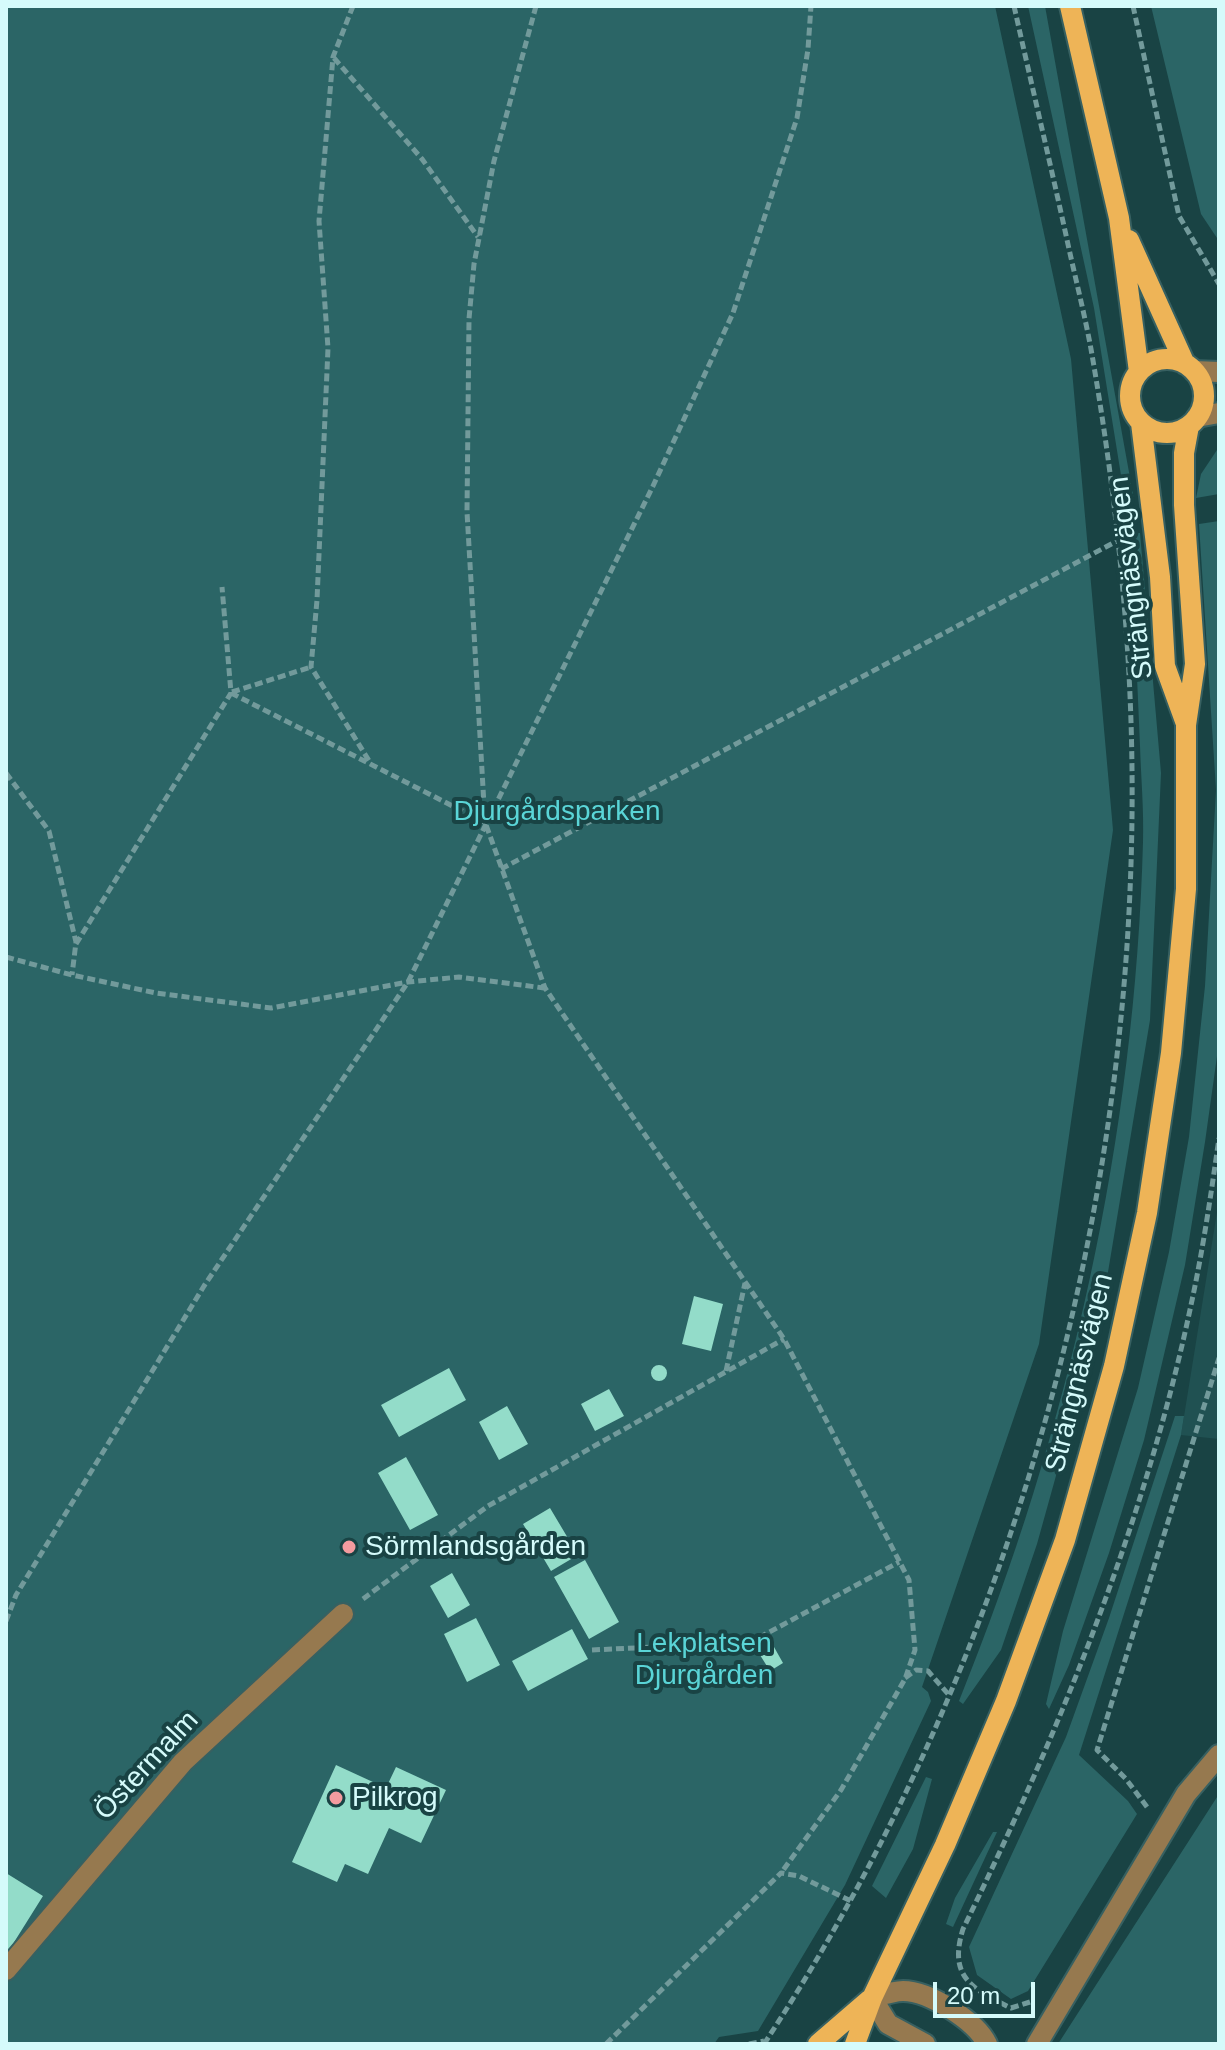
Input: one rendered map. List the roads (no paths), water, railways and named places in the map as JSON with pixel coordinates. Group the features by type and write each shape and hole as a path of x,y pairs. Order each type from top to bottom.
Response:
{"main road":[{"path":"1070,6 1119,218 1139,372"},
{"path":"1119,218 1189,367 1201,381 1204,393 1203,406 1193,421 1178,431 1165,433 1141,423 1130,398 1132,384 1139,372 1161,359 1189,367"},
{"name":"Strängnäsvägen","path":"855,2044 872,1998 945,1845 1006,1701 1065,1540 1114,1366 1147,1213 1171,1053 1186,889 1186,725 1195,664 1184,505 1184,453 1193,421"},
{"name":"Strängnäsvägen","path":"1141,423 1160,577 1165,666 1186,725"},
{"path":"818,2044 872,1998"}],"street":[{"path":"1189,367 1219,372"},
{"path":"1193,421 1219,413"},
{"name":"Östermalm","path":"6,1970 183,1762 343,1614"},
{"path":"1037,2044 1186,1794 1219,1755"},
{"path":"925,2044 888,2024 872,1998 904,1991 948,2005 983,2035 987,2044"}],"place":[{"name":"Sörmlandsgården","path":"349,1547"},
{"name":"Pilkrog","path":"336,1798"}],"park label":[{"name":"Djurgårdsparken","path":"557,812"},
{"name":"Lekplatsen Djurgården","path":"704,1660"}]}
